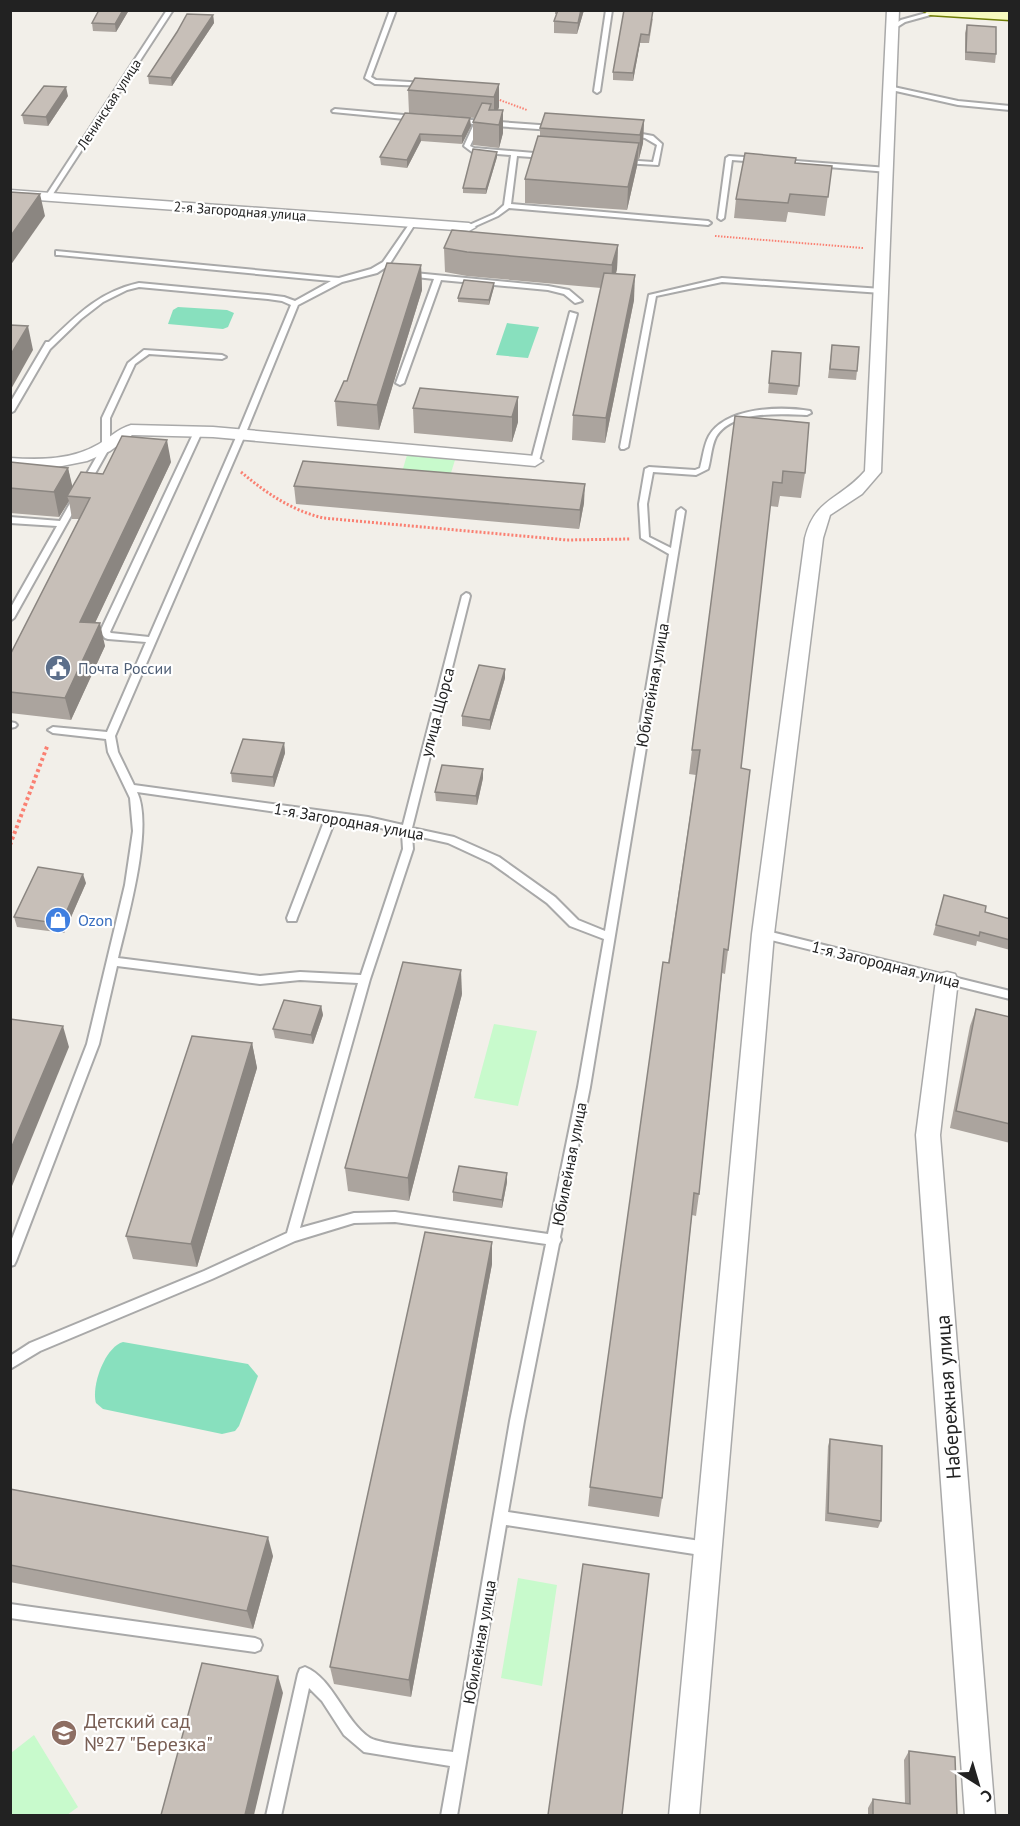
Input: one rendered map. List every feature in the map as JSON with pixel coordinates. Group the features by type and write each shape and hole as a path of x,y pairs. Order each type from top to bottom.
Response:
{"main road":[{"path":"936,11 1010,15"}],"street":[{"path":"684,1815 763,934 817,520 831,504 856,491 873,472 893,19"},
{"name":"2-я Загородная улица","path":"10,194 469,227"},
{"path":"10,463 60,464 106,447 121,432 131,430 241,435 535,461"},
{"name":"Набережная улица","path":"946,980 928,1135 980,1815"}],"lane":[{"name":"Ленинская улица","path":"48,197 170,10"},
{"path":"393,10 368,78 375,82 427,85"},
{"path":"597,91 609,10"},
{"path":"893,19 903,21 936,11"},
{"path":"890,88 958,103 1010,108"},
{"path":"335,111 418,118"},
{"path":"454,121 558,129"},
{"path":"478,123 467,146 472,150 550,157"},
{"path":"621,161 656,164 660,145 644,135 623,134"},
{"path":"469,227 496,215 507,206 514,154"},
{"path":"721,218 729,158 763,160"},
{"path":"775,161 888,170"},
{"path":"507,206 708,223"},
{"path":"10,1261 93,1044 130,885 138,831 135,798 113,752 110,736 230,462 295,304 339,280 374,271 386,264 412,224"},
{"path":"59,254 339,280"},
{"path":"374,271 385,272"},
{"path":"395,273 548,288 566,292 578,301"},
{"path":"400,384 438,277"},
{"path":"624,447 653,295 722,280 882,291"},
{"path":"10,411 49,345 95,303 125,286 139,285 268,297 284,299 295,304"},
{"path":"535,461 573,314"},
{"path":"10,618 106,447 106,418 132,363 147,352 222,357"},
{"path":"674,553 645,538 643,504 649,470 696,473 704,469 713,435 726,424 761,411 807,413"},
{"path":"152,640 108,636 105,632 198,432"},
{"name":"Юбилейная улица","path":"449,1815 500,1517 555,1240 609,937 681,511"},
{"path":"10,520 62,524"},
{"name":"улица Щорса","path":"292,1236 365,979 408,849 407,828 466,596"},
{"path":"53,730 110,736"},
{"name":"1-я Загородная улица","path":"131,788 407,828 450,840 495,860 551,900 573,923 609,937"},
{"path":"292,918 331,816"},
{"name":"1-я Загородная улица","path":"763,934 1010,995"},
{"path":"111,961 260,980 300,976 365,979"},
{"path":"10,1363 35,1347 208,1275 292,1236 354,1218 373,1216 555,1240"},
{"path":"500,1517 707,1549"},
{"path":"10,1611 255,1645"},
{"path":"273,1815 305,1674 327,1696 349,1730 369,1747 458,1760"}],"path":[{"path":"495,99 528,110"},
{"path":"230,462 278,502 302,513 322,518 567,540 645,538"},
{"path":"10,844 53,730"}],"green space":[{"path":"178,307 227,310 234,313 228,327 223,329 168,324 173,310"},
{"path":"507,323 539,327 528,358 496,355"},
{"path":"407,455 455,460 450,476 402,472"},
{"path":"494,1024 537,1031 518,1106 474,1098"},
{"path":"123,1342 248,1364 258,1376 239,1426 235,1431 222,1434 103,1409 96,1403 98,1378 110,1351"},
{"path":"518,1578 557,1585 542,1686 501,1678"},
{"path":"34,1735 78,1807 67,1815 11,1815 11,1753"}],"building":[{"path":"99,10 123,10 115,24 92,23"},
{"path":"558,10 581,10 578,23 554,21"},
{"path":"624,10 653,10 649,35 641,34 633,73 613,72"},
{"path":"187,14 213,15 171,78 148,76 177,32"},
{"path":"967,25 996,27 996,54 966,52"},
{"path":"415,78 499,84 494,97 408,90"},
{"path":"44,86 66,87 46,117 22,115"},
{"path":"482,103 491,104 489,110 503,110 499,125 473,122"},
{"path":"405,113 470,118 462,136 420,134 407,160 380,157"},
{"path":"545,113 644,120 640,135 540,128"},
{"path":"538,136 639,143 628,187 525,179"},
{"path":"473,149 497,152 486,189 463,188"},
{"path":"745,153 796,158 795,163 832,166 828,197 790,194 788,203 736,199"},
{"path":"10,192 40,194 10,237"},
{"path":"452,230 618,245 612,265 467,252 444,248"},
{"path":"387,263 421,265 377,405 335,401 344,381 347,381"},
{"path":"604,273 635,275 606,418 573,415"},
{"path":"464,280 494,283 489,300 458,298"},
{"path":"10,325 28,326 10,356"},
{"path":"832,345 859,347 857,371 830,369"},
{"path":"772,351 801,353 799,386 769,383"},
{"path":"420,388 518,397 512,417 413,408"},
{"path":"735,416 809,423 805,473 783,471 782,483 773,482 741,768 750,770 728,950 724,949 699,1194 694,1193 662,1498 590,1487 663,962 669,963 700,750 692,750"},
{"path":"122,436 167,440 80,622 100,623 65,698 10,692 10,655 90,498 67,496 81,472 103,474"},
{"path":"303,461 585,484 580,510 294,486"},
{"path":"10,462 68,468 54,492 10,488"},
{"path":"479,665 505,669 490,720 462,716"},
{"path":"243,739 284,743 273,777 231,773"},
{"path":"442,765 483,769 476,796 435,792"},
{"path":"38,867 83,874 61,924 14,917"},
{"path":"944,895 986,906 985,912 1010,919 1010,940 980,932 979,936 936,925"},
{"path":"403,962 461,970 408,1178 345,1168"},
{"path":"284,1000 321,1006 311,1035 273,1029"},
{"path":"976,1009 1010,1017 1010,1124 956,1111"},
{"path":"10,1019 63,1026 10,1151"},
{"path":"192,1036 252,1043 191,1244 126,1236"},
{"path":"459,1166 507,1173 502,1200 453,1192"},
{"path":"425,1232 492,1242 409,1680 330,1667"},
{"path":"830,1439 882,1446 881,1521 828,1513"},
{"path":"10,1489 268,1537 247,1611 10,1565"},
{"path":"583,1564 649,1574 622,1815 548,1815"},
{"path":"202,1663 278,1676 245,1815 161,1815"},
{"path":"909,1751 955,1757 957,1815 873,1815 873,1799 910,1804"}],"place":[{"name":"Почта России","path":"58,668"},
{"name":"Ozon","path":"58,920"},
{"name":"Детский сад №27 \"Березка\"","path":"64,1733"}]}
